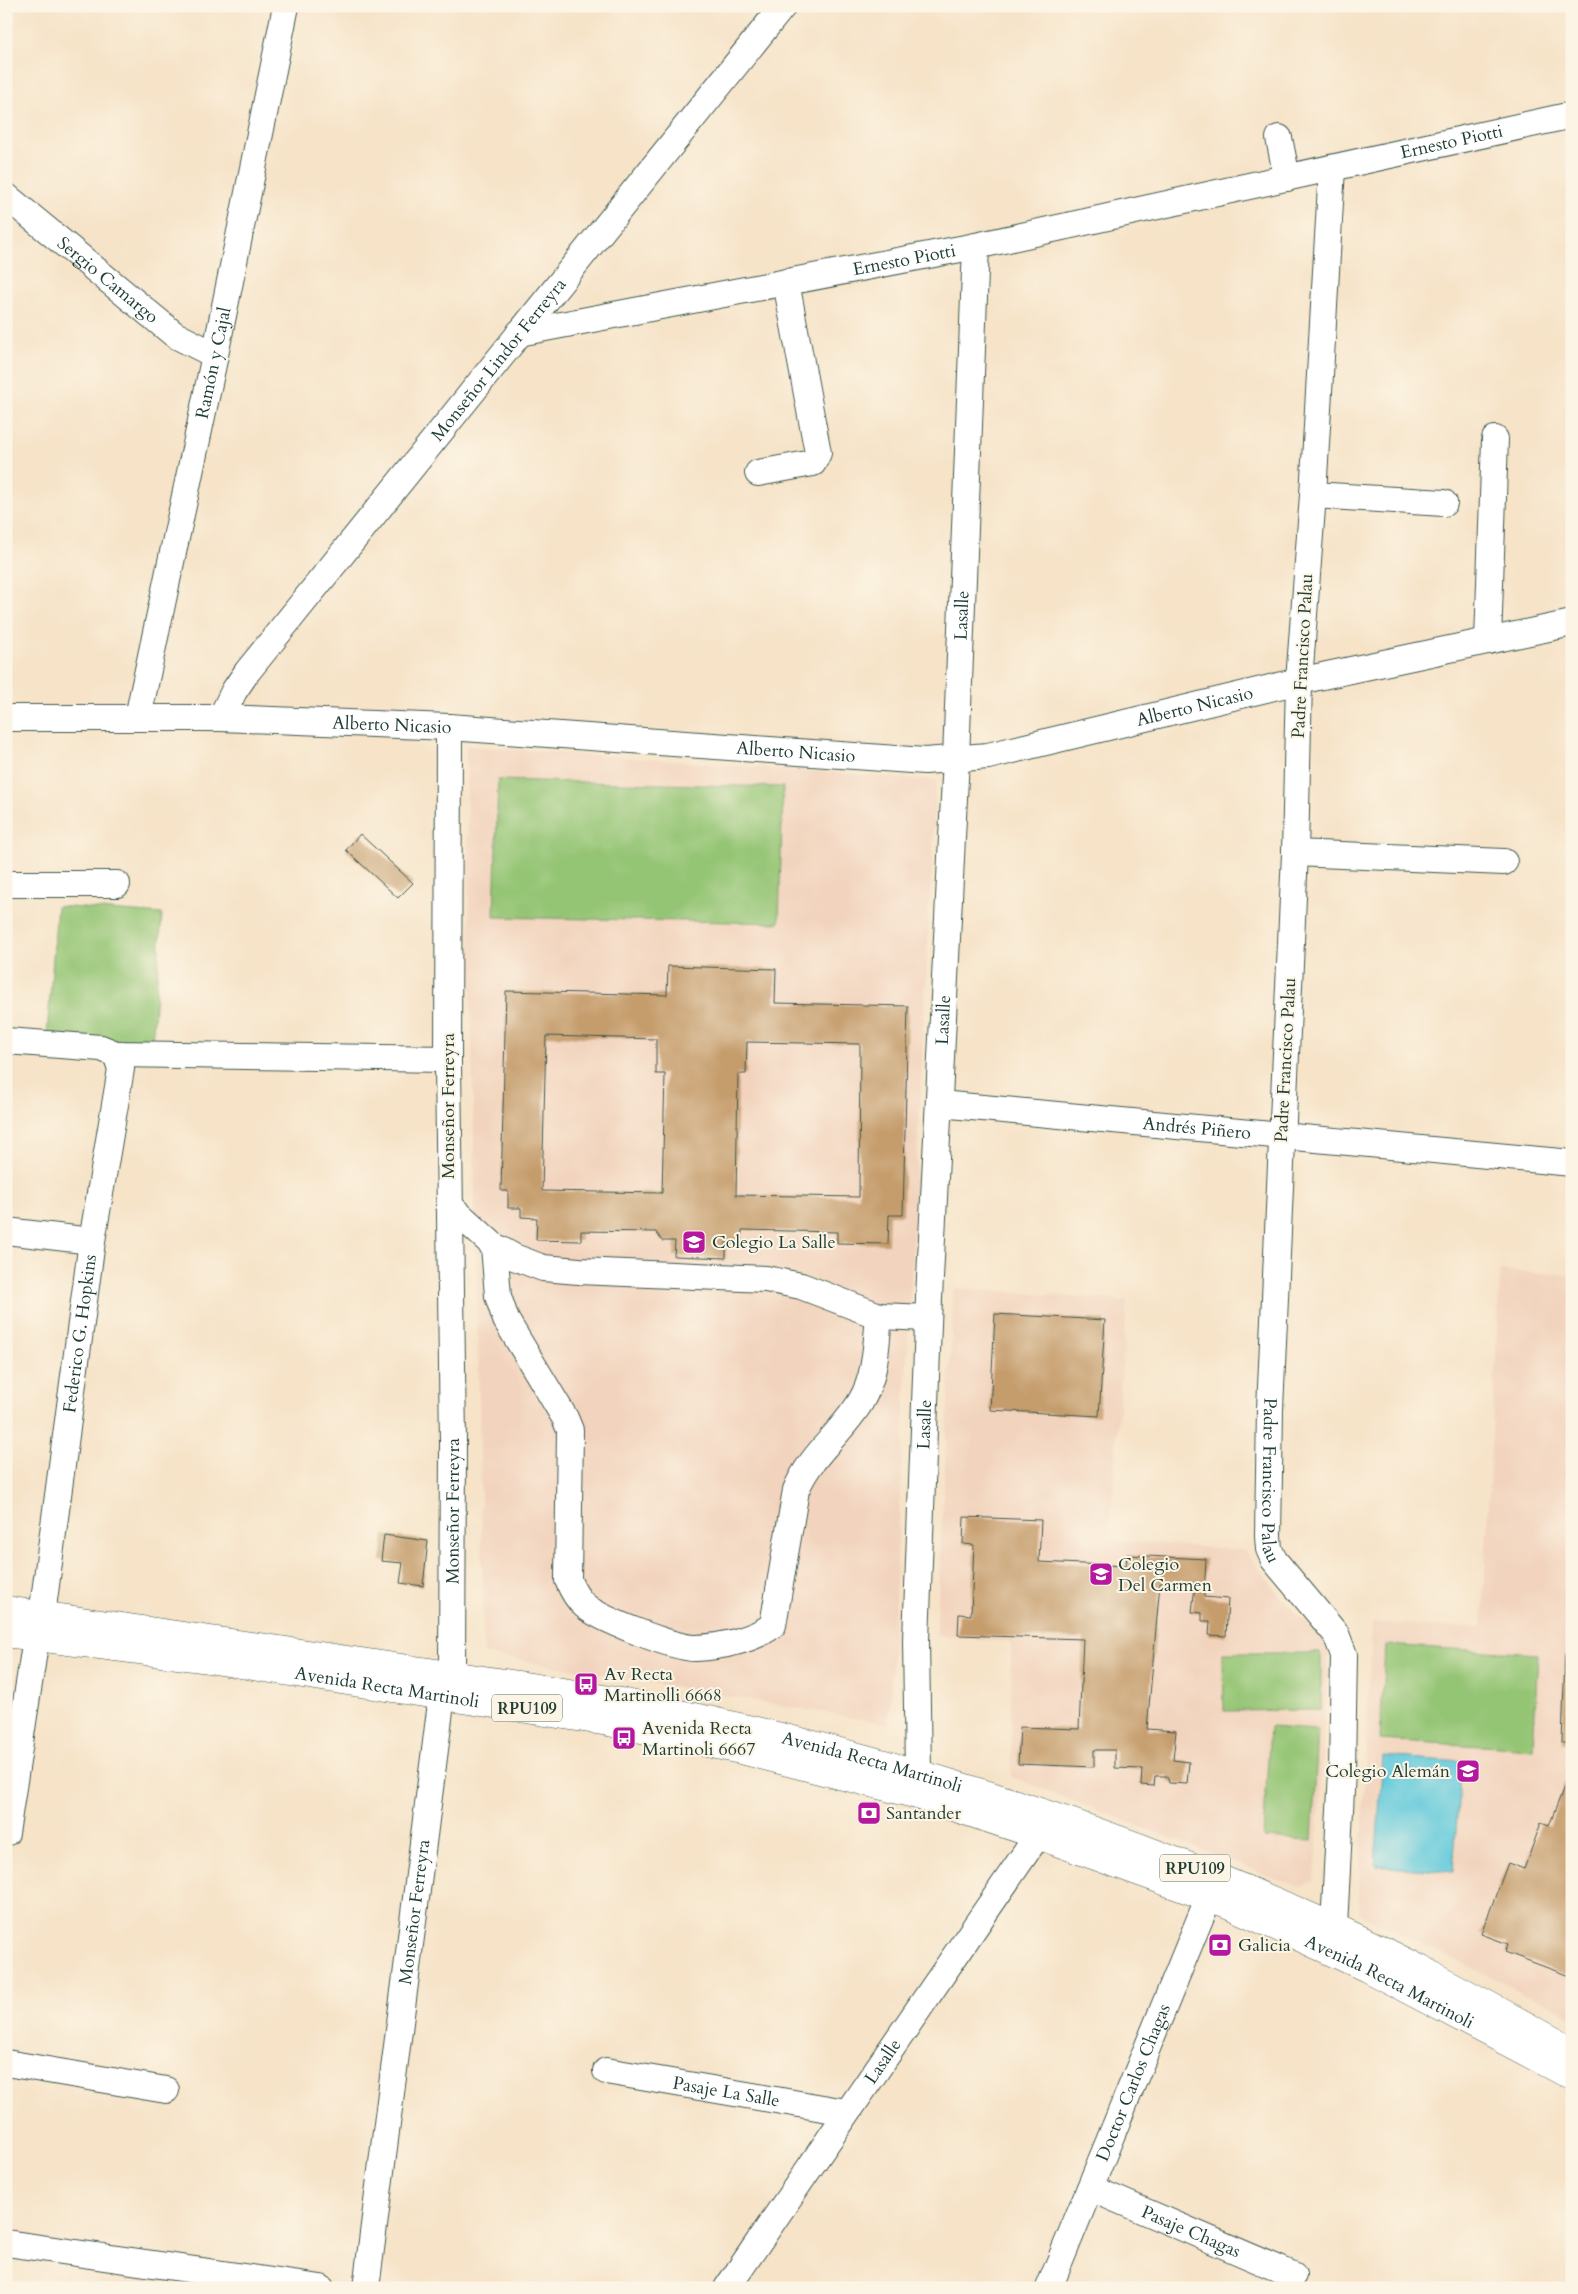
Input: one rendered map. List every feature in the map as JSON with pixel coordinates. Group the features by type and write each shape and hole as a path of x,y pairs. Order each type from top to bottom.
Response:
{"main road":[{"name":"Avenida Recta Martinoli","path":"6,1610 39,1626 447,1685 577,1695 674,1713 774,1736 916,1784 1038,1835 1212,1887 1334,1927 1418,1969 1572,2051"},
{"name":"Avenida Recta Martinoli","path":"6,1633 39,1626"},
{"name":"Avenida Recta Martinoli","path":"916,1784 1053,1816 1212,1887 1572,2076"}],"street":[{"name":"Ramón y Cajal","path":"138,718 215,355 286,6"},
{"name":"Monseñor Lindor Ferreyra","path":"220,718 234,691 247,672 783,6"},
{"name":"Ernesto Piotti","path":"519,333 976,246 1572,115"},
{"path":"1278,138 1287,178"},
{"name":"Padre Francisco Palau","path":"1332,168 1313,495 1298,681 1295,853 1270,1409 1268,1536 1269,1549 1274,1560 1336,1634 1344,1655 1341,1799 1334,1927"},
{"name":"Sergio Camargo","path":"6,196 175,335 215,355"},
{"name":"Lasalle","path":"916,1784 916,1640 928,1318 956,758 976,246"},
{"path":"758,474 813,463 818,453 786,282"},
{"path":"1488,641 1495,439"},
{"path":"1313,495 1444,503"},
{"name":"Alberto Nicasio","path":"6,718 220,718 449,727 925,761 988,756 1298,681 1572,623"},
{"name":"Monseñor Ferreyra","path":"366,2288 447,1685 453,1443 448,1059 449,727"},
{"path":"1295,853 1504,862"},
{"path":"6,884 117,884"},
{"path":"6,1041 101,1048 116,1054 448,1059"},
{"name":"Federico G. Hopkins","path":"6,1833 39,1626 92,1241 121,1069 116,1054"},
{"name":"Andrés Piñero","path":"940,1104 1282,1138 1572,1163"},
{"path":"449,1205 494,1246 514,1257 542,1268 579,1272 766,1279 801,1286 878,1316 928,1318"},
{"path":"6,1231 92,1241"},
{"path":"494,1246 498,1296 506,1320 565,1418 570,1430 568,1580 574,1594 586,1607 630,1629 681,1646 696,1648 745,1640 762,1633 772,1625 796,1490 802,1474 861,1402 872,1376 878,1316"},
{"name":"Lasalle","path":"727,2288 846,2112 1038,1835"},
{"name":"Doctor Carlos Chagas","path":"1048,2288 1212,1887"},
{"path":"6,2063 166,2090"},
{"name":"Pasaje La Salle","path":"606,2071 846,2112"},
{"name":"Pasaje Chagas","path":"1090,2188 1293,2275"},
{"path":"6,2243 321,2288"}],"shaded area":[{"name":"Colegio La Salle","path":"466,746 936,780 889,1724 484,1654"},
{"name":"Colegio Alemán","path":"1500,1271 1572,1275 1572,2016 1358,1914 1372,1623 1482,1628"},
{"name":"Colegio Del Carmen","path":"954,1288 1127,1301 1109,1540 1244,1550 1282,1598 1329,1647 1315,1881 1301,1888 1011,1777 1011,1642 936,1635"}],"green space":[{"path":"498,780 783,787 779,923 494,917"},
{"path":"57,906 162,914 152,1044 47,1035"},
{"path":"1385,1645 1538,1654 1533,1749 1380,1740"},
{"path":"1223,1653 1321,1653 1321,1710 1224,1711"},
{"path":"1270,1727 1318,1730 1312,1841 1263,1838"}],"water":[{"path":"1383,1756 1461,1762 1453,1872 1375,1866"}],"building":[{"path":"360,834 413,883 398,898 346,850"},
{"name":"Colegio La Salle","path":"668,966 776,969 775,1003 908,1006 903,1215 889,1215 888,1244 837,1243 837,1232 742,1230 741,1243 726,1243 726,1258 674,1256 675,1241 662,1241 656,1232 581,1231 581,1241 536,1240 537,1218 521,1217 521,1208 508,1208 508,1191 501,1191 506,991 667,995","holes":["546,1036 656,1039 656,1074 665,1074 662,1193 542,1191","747,1042 860,1044 859,1197 736,1195 738,1074 746,1074"]},
{"path":"995,1314 1105,1320 1099,1416 990,1410"},
{"path":"964,1517 1041,1520 1039,1562 1126,1566 1127,1555 1206,1559 1204,1597 1228,1599 1226,1636 1209,1635 1210,1621 1202,1621 1202,1613 1192,1612 1195,1586 1160,1583 1147,1729 1176,1731 1173,1760 1189,1762 1187,1784 1169,1783 1167,1776 1155,1776 1154,1786 1141,1785 1142,1769 1115,1768 1115,1750 1094,1750 1094,1767 1018,1764 1020,1727 1079,1729 1083,1639 958,1635 959,1614 971,1615 974,1545 963,1544"},
{"path":"384,1535 428,1541 423,1586 400,1583 403,1563 381,1561"},
{"path":"1565,1655 1572,1655 1572,1743 1562,1743"},
{"path":"1572,1766 1572,1977 1505,1952 1508,1944 1481,1934 1508,1863 1524,1869 1541,1823 1549,1826"}],"place":[{"name":"Colegio La Salle","path":"694,1242"},
{"name":"Colegio Del Carmen","path":"1101,1574"},
{"name":"Av Recta Martinolli 6668","path":"586,1684"},
{"name":"Avenida Recta Martinoli 6667","path":"624,1738"},
{"name":"Colegio Alemán","path":"1468,1771"},
{"name":"Santander","path":"869,1813"},
{"name":"Galicia","path":"1220,1945"}]}
